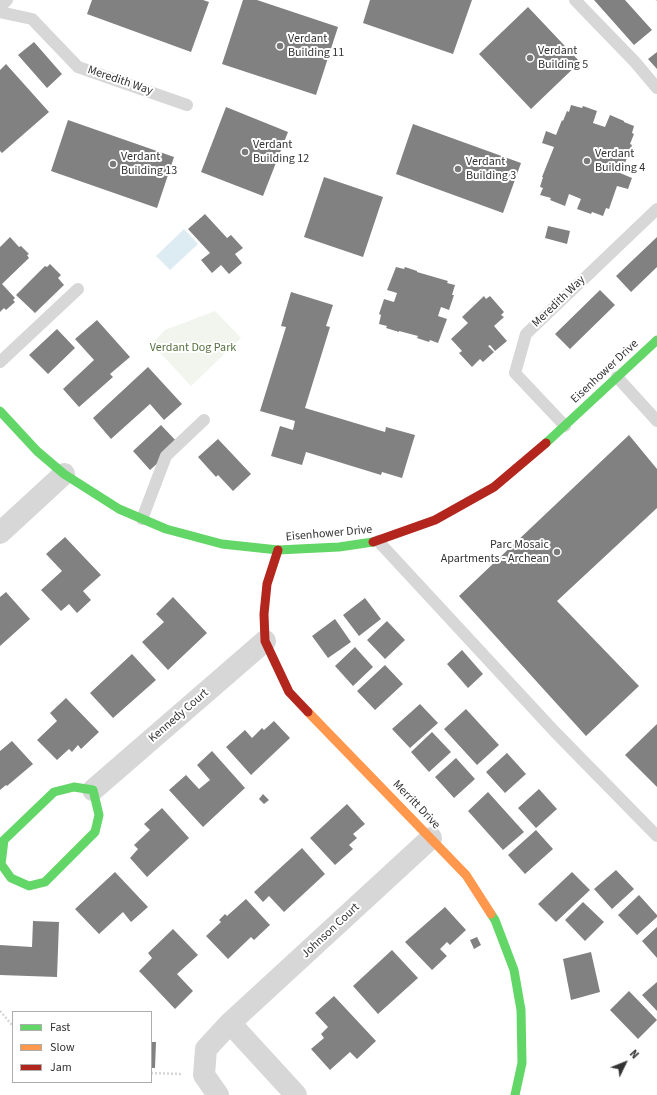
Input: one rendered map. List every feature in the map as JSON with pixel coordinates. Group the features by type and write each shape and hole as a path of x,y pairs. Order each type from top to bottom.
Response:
{"street":[{"name":"Eisenhower Drive","path":"0,411 38,451 64,474 119,509 166,529 222,544 278,550 339,547 378,541 435,520 494,487 533,455 657,340"},
{"path":"0,533 64,474"},
{"name":"Merritt Drive","path":"278,550 266,584 264,614 265,641 284,683 290,692 466,875 495,920 514,970 521,1010 522,1064 515,1095"},
{"name":"Kennedy Court","path":"93,790 265,641"},
{"path":"74,787 93,790 99,816 95,832 45,882 29,886 11,878 1,864 4,840 54,792 74,787"},
{"name":"Johnson Court","path":"204,1075 206,1049 230,1023 431,838"},
{"path":"230,1023 296,1095"},
{"path":"204,1075 218,1095"}],"lane":[{"path":"0,7 7,0"},
{"path":"575,0 635,62 657,88"},
{"name":"Meredith Way","path":"0,12 32,19 78,67 187,105"},
{"name":"Meredith Way","path":"565,426 515,372 526,334 657,209"},
{"path":"0,362 78,289"},
{"path":"617,377 657,421"},
{"path":"142,519 166,456 204,420"},
{"path":"378,541 555,732 657,836"}],"path":[{"path":"0,1011 12,1025"},
{"path":"152,1073 204,1075"}],"green space":[{"name":"Verdant Dog Park","path":"215,311 241,338 191,386 152,344 165,330"}],"shaded area":[{"path":"184,229 198,244 170,270 156,256"}],"building":[{"path":"92,0 203,0 209,2 191,52 87,14"},
{"name":"Verdant Building 11","path":"243,0 257,0 338,27 316,95 222,64"},
{"path":"370,0 472,0 453,54 363,23"},
{"path":"594,0 625,0 652,30 634,45"},
{"name":"Verdant Building 5","path":"528,7 580,62 531,109 479,54"},
{"path":"34,42 62,74 47,88 18,55"},
{"path":"657,52 657,69 648,59"},
{"path":"6,64 49,112 2,153 0,151 0,70"},
{"name":"Verdant Building 4","path":"571,105 582,108 583,106 597,111 593,123 605,127 610,115 634,126 632,133 634,134 630,144 632,145 620,173 632,178 628,189 617,186 609,209 606,208 603,216 577,209 581,199 569,194 565,206 550,200 551,198 540,195 543,188 540,187 542,177 554,147 542,143 546,131 556,135 567,111 569,112"},
{"name":"Verdant Building 12","path":"226,107 288,132 263,196 201,172"},
{"name":"Verdant Building 13","path":"68,120 174,157 157,208 51,171"},
{"name":"Verdant Building 3","path":"413,124 521,163 503,213 396,174"},
{"path":"324,177 383,197 363,257 304,237"},
{"path":"205,214 227,238 231,235 243,248 235,254 242,263 229,274 221,265 212,273 201,260 210,253 188,229"},
{"path":"548,226 570,231 567,244 545,238"},
{"path":"10,237 19,247 21,246 29,254 27,255 29,258 2,284 15,298 13,300 15,302 6,310 4,308 0,312 0,247"},
{"path":"657,237 657,267 631,292 616,276"},
{"path":"50,264 61,275 58,278 64,285 35,313 16,295 45,266 47,267"},
{"path":"396,267 404,269 405,267 448,281 447,283 455,285 452,295 454,295 449,310 441,307 438,316 447,319 438,343 430,340 429,342 417,338 418,336 386,328 387,326 379,324 381,315 379,314 384,299 394,302 397,293 387,290"},
{"path":"600,290 615,305 570,349 555,334"},
{"path":"291,292 333,305 326,326 330,327 305,408 385,432 386,427 415,435 402,478 382,472 381,475 306,452 302,465 271,456 280,426 293,430 295,421 260,411 286,327 281,326"},
{"path":"484,296 486,299 490,296 504,312 501,315 504,317 494,326 507,341 495,351 490,345 488,346 494,352 483,362 480,359 472,367 459,353 462,351 451,339 468,323 462,317"},
{"path":"97,320 130,357 110,374 113,377 79,407 63,389 94,360 75,339"},
{"path":"57,329 75,348 48,374 29,355"},
{"path":"148,367 182,404 164,420 150,404 111,439 93,418"},
{"path":"161,425 179,444 150,470 133,451"},
{"name":"Parc Mosaic Apartments - Archean","path":"629,435 657,469 657,508 557,601 639,686 586,736 459,596"},
{"path":"218,439 251,474 233,491 218,475 216,477 198,457"},
{"path":"65,537 101,575 83,591 91,600 77,613 69,604 61,611 41,590 62,571 46,554"},
{"path":"6,592 30,619 0,646 0,597"},
{"path":"173,597 207,633 168,670 142,642 164,622 156,614"},
{"path":"365,598 381,619 359,636 343,615"},
{"path":"335,619 351,642 328,658 312,636"},
{"path":"387,621 405,640 385,659 367,640"},
{"path":"355,647 373,667 353,686 335,666"},
{"path":"462,650 483,674 468,688 447,664"},
{"path":"132,654 156,680 113,718 90,693"},
{"path":"385,665 403,684 375,710 357,691"},
{"path":"66,698 99,732 81,749 78,745 72,752 69,749 57,760 37,740 57,721 50,713"},
{"path":"420,704 438,723 410,748 392,729"},
{"path":"466,709 499,745 477,765 444,729"},
{"path":"274,721 290,738 251,775 226,747 245,730 252,738 262,728 264,730"},
{"path":"657,724 657,787 625,755"},
{"path":"432,732 451,752 429,772 411,752"},
{"path":"12,741 33,764 0,790 0,751"},
{"path":"212,751 245,788 203,827 169,790 186,775 199,789 210,780 197,765"},
{"path":"507,753 526,774 505,793 486,772"},
{"path":"456,758 475,779 454,798 435,777"},
{"path":"539,789 557,809 536,828 518,808"},
{"path":"488,792 524,832 503,850 468,811"},
{"path":"263,794 269,800 264,804 259,799"},
{"path":"347,804 365,824 353,834 357,838 349,845 353,849 335,865 310,838"},
{"path":"162,808 189,838 147,877 130,858 138,849 134,845 150,830 144,824"},
{"path":"536,830 553,849 525,874 508,855"},
{"path":"302,848 325,874 284,912 269,896 263,902 254,892"},
{"path":"616,870 634,889 612,909 594,889"},
{"path":"115,872 148,907 131,922 123,912 99,934 75,909"},
{"path":"572,872 590,890 556,922 538,904"},
{"path":"639,895 657,915 657,917 637,935 618,915"},
{"path":"246,899 270,925 254,940 251,937 228,959 206,936 221,922 219,920 225,914 227,916"},
{"path":"583,902 604,922 585,941 565,920"},
{"path":"445,907 466,930 450,945 447,942 440,949 447,956 432,970 405,942"},
{"path":"33,921 59,922 57,977 0,975 0,945 32,947"},
{"path":"657,927 657,958 642,941"},
{"path":"173,929 198,955 177,974 193,991 175,1009 139,971 152,958 148,953"},
{"path":"477,937 481,945 474,949 470,940"},
{"path":"392,950 418,978 378,1014 353,986"},
{"path":"591,952 600,992 571,1000 563,959"},
{"path":"657,982 657,1011 642,995"},
{"path":"629,991 657,1020 638,1039 610,1010"},
{"path":"334,996 376,1041 357,1059 350,1052 330,1070 311,1049 324,1038 321,1034 328,1027 315,1013"},
{"path":"152,1042 156,1042 155,1068 152,1068"}],"traffic: fast":[{"path":"546,443 657,340"},
{"path":"0,411 37,451 64,474 119,509 166,529 222,544 278,550 339,547 373,542"},
{"path":"74,787 93,790 99,815 95,832 45,882 29,886 11,878 1,864 4,840 54,792 74,787"},
{"path":"491,914 495,920 514,970 521,1010 522,1063 515,1095"}],"traffic: slow":[{"path":"308,712 466,875 491,914"}],"traffic: jam":[{"path":"373,542 435,520 494,487 546,443"},
{"path":"278,550 267,584 264,614 265,641 289,692 308,712"}],"place":[{"name":"Verdant Building 11","path":"280,46"},
{"name":"Verdant Building 5","path":"530,58"},
{"name":"Verdant Building 12","path":"245,152"},
{"name":"Verdant Building 4","path":"587,161"},
{"name":"Verdant Building 13","path":"113,164"},
{"name":"Verdant Building 3","path":"458,169"},
{"name":"Parc Mosaic Apartments - Archean","path":"557,552"}]}
